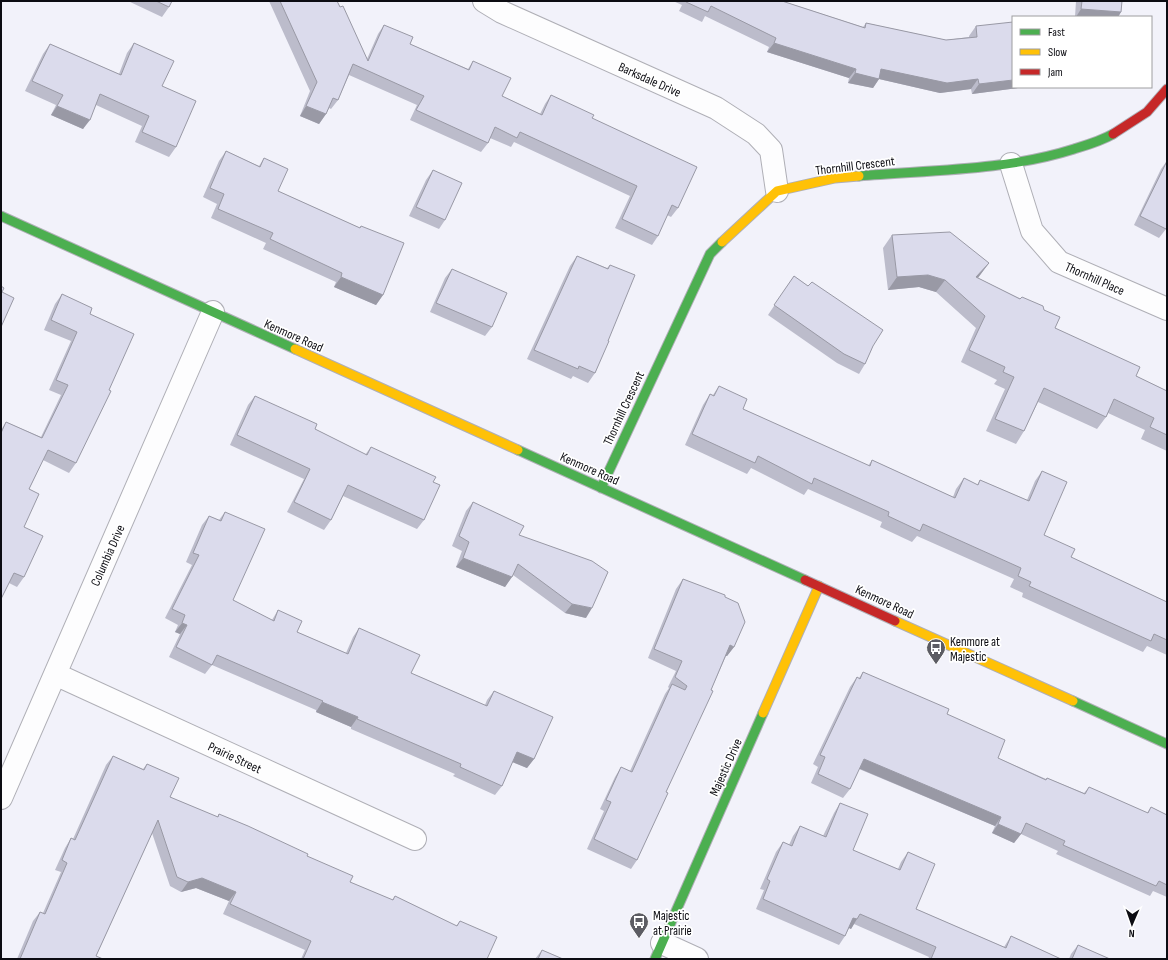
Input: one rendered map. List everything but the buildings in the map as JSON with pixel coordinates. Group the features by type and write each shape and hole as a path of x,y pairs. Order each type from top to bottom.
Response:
{"street":[{"name":"Barksdale Drive","path":"484,1 502,12 716,108 756,134 771,150 777,191"},
{"name":"Thornhill Crescent","path":"601,488 683,309 710,254 777,191 835,178 1011,164 1048,157 1105,139 1147,112 1167,89"},
{"name":"Thornhill Place","path":"1011,164 1032,230 1059,262 1167,310"},
{"name":"Kenmore Road","path":"1,216 1167,744"},
{"name":"Columbia Drive","path":"1,798 213,312"},
{"name":"Majestic Drive","path":"659,951 819,586"},
{"name":"Prairie Street","path":"55,674 415,839"},
{"path":"659,951 697,959"}],"traffic: fast":[{"path":"859,176 994,166 1021,162 1074,149 1099,141 1113,134"},
{"path":"1,216 295,349"},
{"path":"601,488 710,254 722,242"},
{"path":"518,450 805,580"},
{"path":"1073,701 1167,744"},
{"path":"655,959 763,713"}],"traffic: slow":[{"path":"722,242 777,191 835,178 859,176"},
{"path":"295,349 518,450"},
{"path":"763,713 819,586"},
{"path":"895,621 1073,701"}],"traffic: jam":[{"path":"1113,134 1147,112 1167,89"},
{"path":"805,580 895,621"}],"place":[{"name":"Kenmore at Majestic","path":"936,665"},
{"name":"Majestic at Prairie","path":"639,939"}]}
